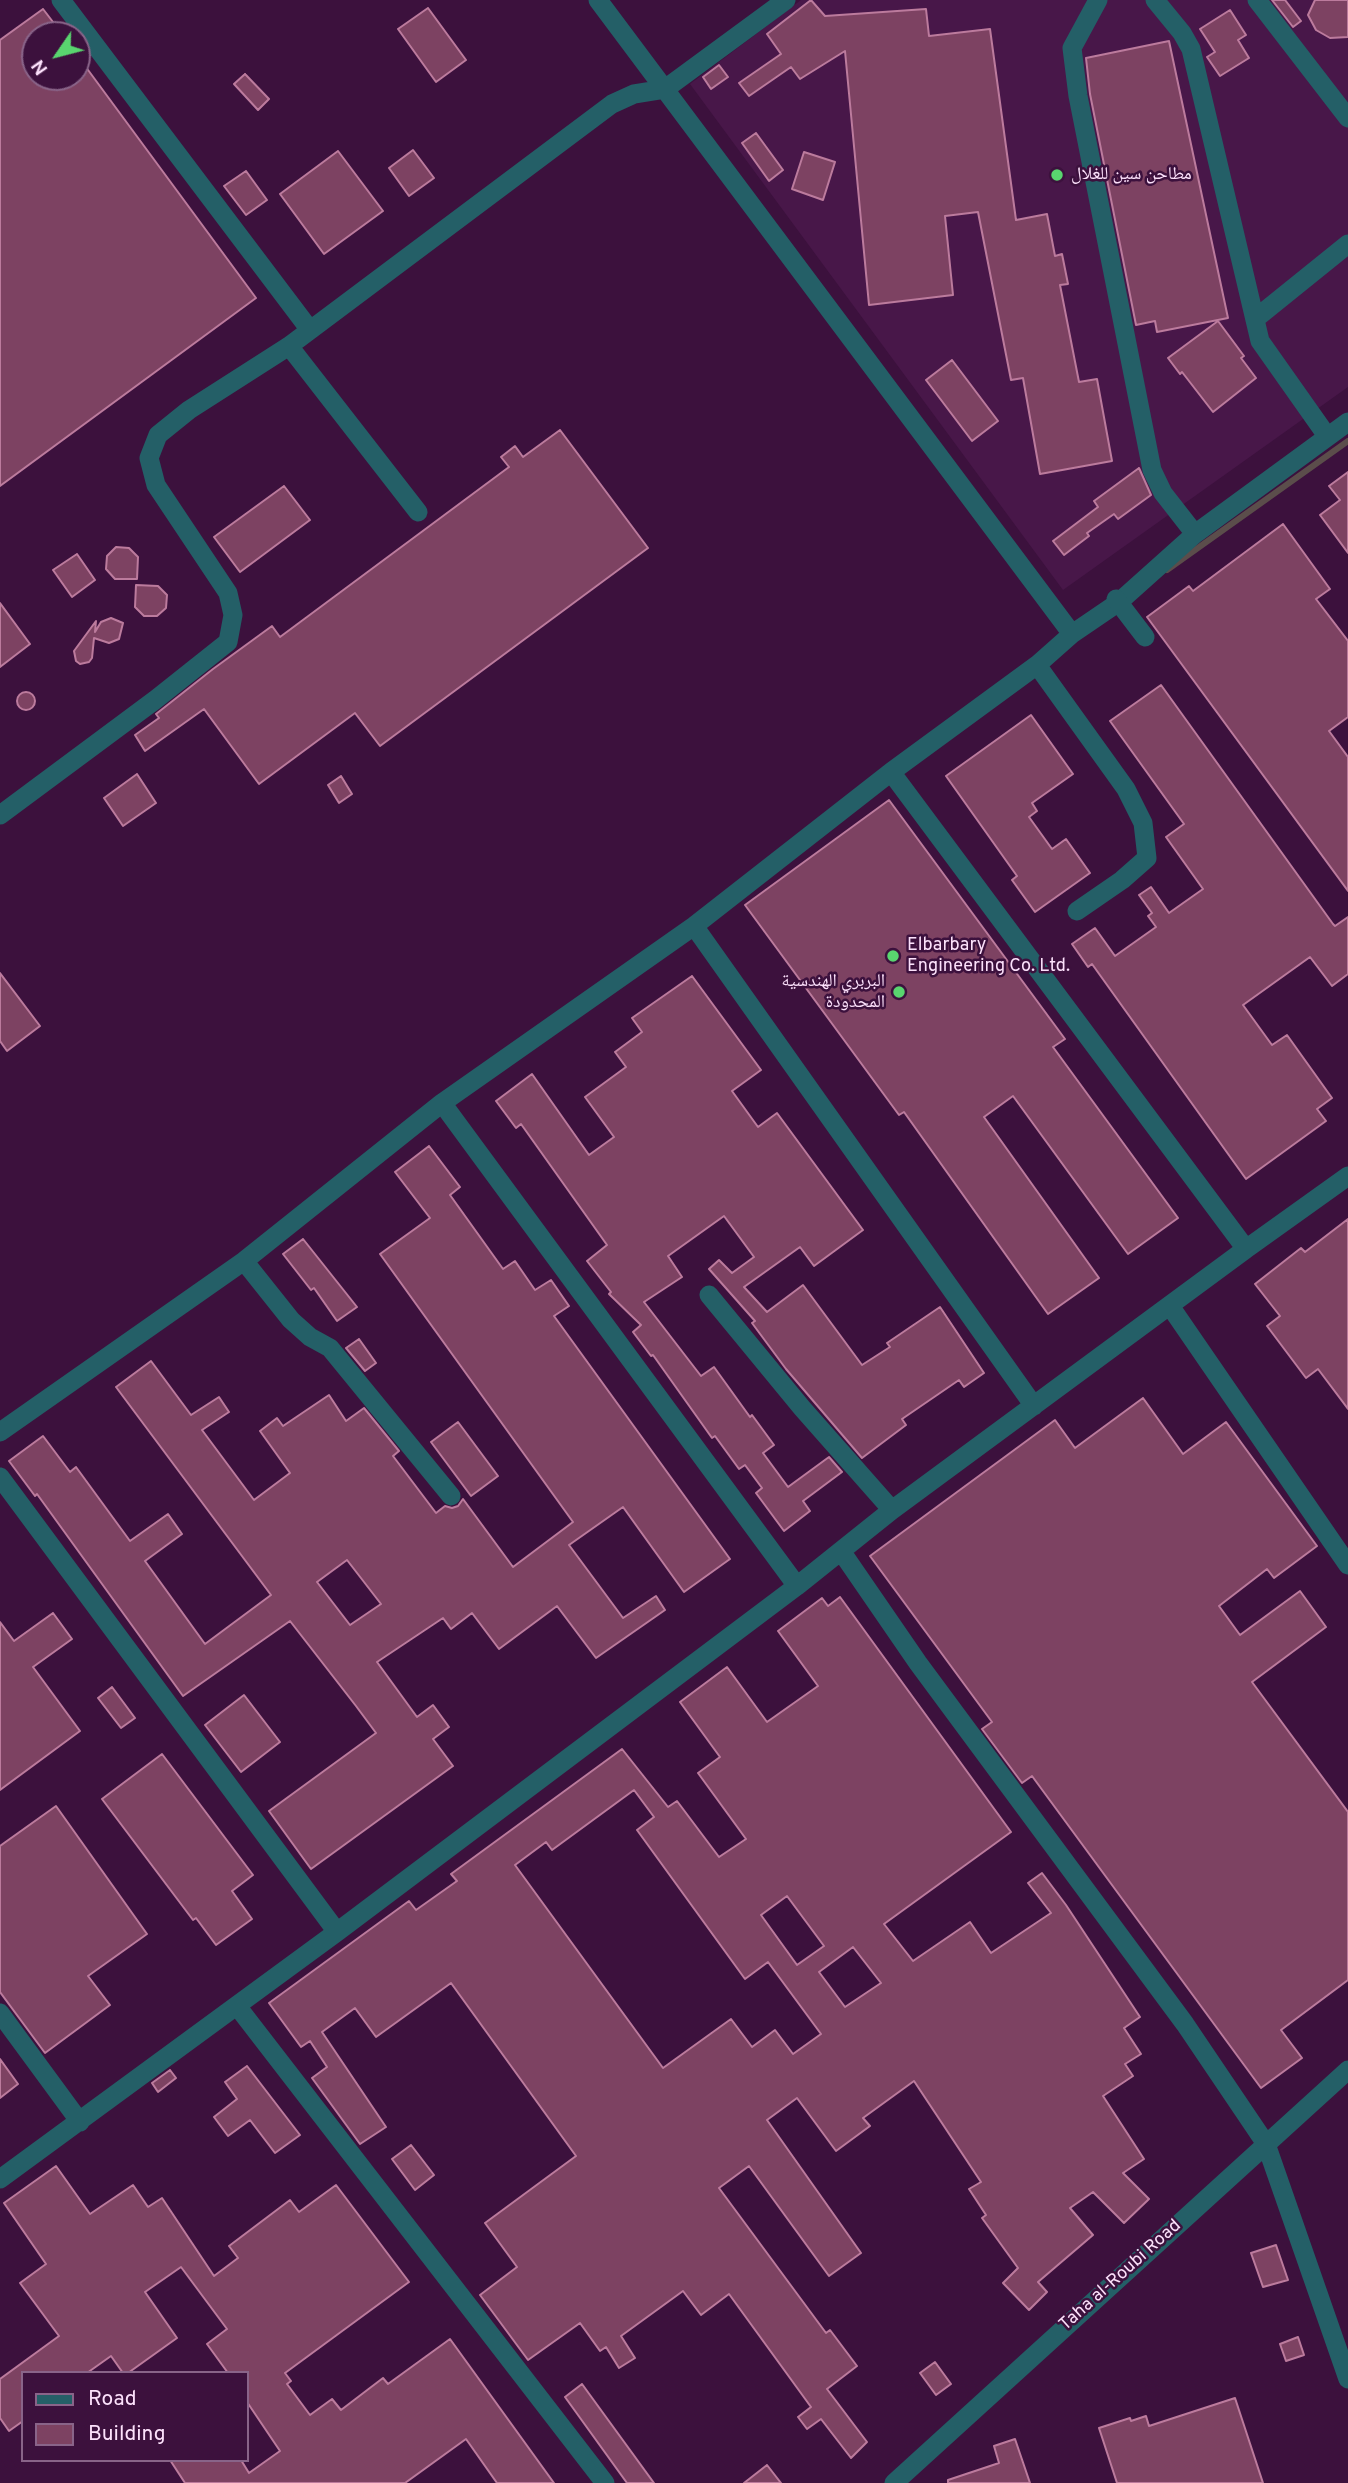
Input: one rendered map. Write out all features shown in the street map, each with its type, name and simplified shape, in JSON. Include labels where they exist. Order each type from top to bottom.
[{"type":"street","points":[[61,0],[310,331]]},
{"type":"street","points":[[598,0],[1072,634]]},
{"type":"street","points":[[0,815],[228,642],[233,615],[228,593],[156,485],[149,458],[158,436],[189,410],[310,331],[612,104],[634,94],[665,89],[786,0]]},
{"type":"street","points":[[1098,0],[1072,48],[1078,96],[1152,470],[1163,494],[1195,534]]},
{"type":"street","points":[[1155,0],[1182,33],[1191,49],[1260,341],[1327,436]]},
{"type":"street","points":[[1257,0],[1348,118]]},
{"type":"street","points":[[1255,320],[1348,244]]},
{"type":"street","points":[[289,346],[418,512]]},
{"type":"street","points":[[0,1432],[244,1261],[442,1103],[694,926],[891,772],[1037,665],[1195,534],[1348,422]]},
{"type":"street","points":[[1118,600],[1145,637]]},
{"type":"street","points":[[1037,665],[1126,789],[1143,823],[1147,858],[1122,880],[1077,911]]},
{"type":"street","points":[[891,772],[1246,1250]]},
{"type":"street","points":[[694,926],[1034,1406]]},
{"type":"street","points":[[442,1103],[797,1586]]},
{"type":"street","points":[[0,2179],[337,1932],[797,1586],[892,1510],[1348,1176]]},
{"type":"street","points":[[244,1261],[291,1320],[310,1337],[330,1349],[451,1496]]},
{"type":"street","points":[[709,1296],[802,1408],[892,1510]]},
{"type":"street","points":[[1170,1306],[1348,1565]]},
{"type":"street","points":[[0,1477],[337,1932]]},
{"type":"street","points":[[841,1551],[918,1663],[1185,2024],[1266,2144],[1348,2379]]},
{"type":"street","points":[[237,2006],[605,2483]]},
{"type":"street","points":[[0,2012],[80,2122]]},
{"type":"street","name":"Taha al-Roubi Road","points":[[894,2483],[1348,2070]]},
{"type":"shaded area","points":[[801,0],[1348,0],[1348,387],[1063,590],[690,84]]},
{"type":"building","points":[[811,0],[825,16],[926,9],[929,36],[990,29],[1016,220],[1047,214],[1055,256],[1062,254],[1068,284],[1060,285],[1079,382],[1097,379],[1112,461],[1040,474],[1023,378],[1011,380],[978,212],[945,216],[953,295],[869,305],[845,51],[800,79],[791,67],[749,96],[739,83],[781,54],[767,34]]},
{"type":"building","points":[[1272,0],[1285,0],[1301,21],[1293,27]]},
{"type":"building","points":[[1315,0],[1348,0],[1348,37],[1330,38],[1316,30],[1308,15]]},
{"type":"building","points":[[428,8],[466,60],[436,82],[398,29]]},
{"type":"building","points":[[43,9],[52,21],[26,21]]},
{"type":"building","points":[[1230,10],[1246,35],[1238,40],[1249,58],[1220,76],[1207,57],[1215,52],[1200,29]]},
{"type":"building","points":[[21,25],[21,91],[91,91],[91,74],[256,298],[0,486],[0,40]]},
{"type":"building","points":[[1169,41],[1228,318],[1157,332],[1155,321],[1136,325],[1090,94],[1086,58]]},
{"type":"building","points":[[719,65],[728,77],[711,89],[703,77]]},
{"type":"building","points":[[245,74],[269,99],[258,110],[234,84]]},
{"type":"building","points":[[756,133],[783,170],[769,181],[742,143]]},
{"type":"building","points":[[413,150],[434,178],[409,196],[389,168]]},
{"type":"building","points":[[338,151],[383,211],[324,254],[280,194]]},
{"type":"building","points":[[804,152],[835,162],[823,200],[792,189]]},
{"type":"building","points":[[246,171],[267,200],[246,215],[224,186]]},
{"type":"building","points":[[1218,321],[1244,356],[1241,358],[1256,378],[1213,412],[1168,358]]},
{"type":"building","points":[[952,360],[998,421],[972,441],[926,380]]},
{"type":"building","points":[[560,430],[648,548],[380,746],[355,713],[259,784],[204,709],[145,751],[135,735],[159,718],[156,714],[213,669],[272,626],[280,637],[509,467],[501,457],[515,446],[523,457]]},
{"type":"building","points":[[1139,468],[1151,495],[1118,519],[1114,514],[1087,533],[1089,536],[1064,555],[1053,541],[1098,507],[1094,501]]},
{"type":"building","points":[[1348,472],[1348,553],[1320,515],[1340,500],[1329,486]]},
{"type":"building","points":[[284,486],[310,520],[240,572],[214,537]]},
{"type":"building","points":[[1283,524],[1330,589],[1316,599],[1348,641],[1348,717],[1329,731],[1348,757],[1348,891],[1147,617],[1189,586],[1193,591]]},
{"type":"building","points":[[116,547],[129,548],[138,557],[137,579],[115,579],[106,569],[107,556]]},
{"type":"building","points":[[77,554],[95,580],[72,597],[53,570]]},
{"type":"building","points":[[136,585],[158,586],[167,595],[166,608],[157,616],[144,616],[135,607]]},
{"type":"building","points":[[0,603],[30,644],[0,667]]},
{"type":"building","points":[[111,618],[123,623],[119,639],[109,643],[94,638],[92,658],[89,662],[80,664],[76,661],[74,651],[96,621],[95,632],[101,622]]},
{"type":"building","points":[[1161,685],[1333,924],[1335,926],[1348,917],[1348,974],[1332,986],[1310,957],[1243,1005],[1272,1045],[1287,1035],[1332,1098],[1317,1109],[1326,1121],[1246,1179],[1092,964],[1088,967],[1072,944],[1095,928],[1115,956],[1156,927],[1148,916],[1152,913],[1139,895],[1151,887],[1169,913],[1203,889],[1166,837],[1184,824],[1110,721]]},
{"type":"building","points":[[22,692],[30,692],[35,701],[33,708],[22,710],[17,705],[17,697]]},
{"type":"building","points":[[1031,715],[1073,774],[1032,803],[1037,811],[1029,817],[1052,849],[1066,839],[1090,873],[1035,912],[1012,880],[1017,876],[946,776]]},
{"type":"building","points":[[137,774],[156,803],[123,826],[104,798]]},
{"type":"building","points":[[341,776],[352,794],[339,803],[328,785]]},
{"type":"building","points":[[889,800],[1065,1039],[1053,1047],[1178,1218],[1128,1254],[1013,1096],[984,1117],[1099,1278],[1048,1314],[904,1112],[899,1115],[745,905]]},
{"type":"building","points":[[0,973],[40,1026],[7,1051],[0,1041]]},
{"type":"building","points":[[692,976],[761,1070],[732,1091],[758,1127],[777,1113],[863,1230],[814,1266],[800,1247],[744,1287],[767,1312],[803,1285],[862,1365],[890,1347],[887,1343],[940,1307],[984,1373],[964,1387],[959,1380],[902,1419],[906,1425],[862,1458],[786,1369],[752,1323],[755,1321],[709,1269],[719,1260],[732,1273],[754,1257],[724,1216],[668,1256],[682,1277],[644,1302],[701,1376],[714,1367],[750,1417],[752,1415],[774,1445],[763,1453],[788,1487],[829,1457],[842,1472],[803,1501],[810,1511],[784,1531],[756,1493],[762,1488],[745,1465],[739,1469],[715,1436],[712,1438],[653,1355],[651,1356],[633,1332],[641,1325],[609,1294],[611,1292],[587,1261],[607,1245],[521,1124],[516,1128],[496,1101],[532,1074],[589,1155],[614,1137],[585,1097],[626,1067],[615,1052],[642,1032],[632,1018]]},
{"type":"building","points":[[429,1146],[460,1187],[450,1195],[503,1269],[515,1261],[535,1290],[551,1280],[569,1306],[554,1316],[730,1559],[684,1592],[623,1507],[569,1545],[623,1618],[656,1596],[665,1610],[596,1658],[557,1606],[499,1649],[472,1613],[451,1629],[443,1618],[377,1662],[417,1717],[433,1705],[449,1727],[433,1739],[453,1766],[311,1869],[269,1811],[376,1733],[290,1621],[183,1696],[37,1494],[35,1496],[9,1461],[43,1436],[70,1472],[76,1467],[130,1541],[168,1514],[182,1534],[145,1561],[205,1644],[271,1595],[116,1387],[151,1361],[191,1415],[219,1397],[229,1412],[202,1430],[254,1500],[290,1473],[260,1431],[277,1418],[283,1426],[329,1395],[346,1421],[364,1408],[399,1451],[393,1456],[436,1513],[445,1506],[458,1506],[463,1499],[513,1567],[573,1522],[380,1254],[430,1218],[395,1172]],"holes":[[[347,1560],[381,1604],[350,1625],[317,1582]]]},
{"type":"building","points":[[1348,1219],[1348,1409],[1318,1369],[1306,1378],[1267,1326],[1280,1316],[1255,1284],[1301,1248],[1305,1252]]},
{"type":"building","points":[[303,1239],[357,1307],[337,1321],[314,1288],[311,1290],[283,1254]]},
{"type":"building","points":[[359,1339],[376,1363],[365,1371],[346,1348]]},
{"type":"building","points":[[1143,1398],[1183,1454],[1226,1422],[1317,1546],[1274,1578],[1267,1569],[1219,1606],[1240,1635],[1300,1591],[1326,1627],[1252,1682],[1348,1812],[1348,1980],[1281,2030],[1302,2058],[1261,2088],[1032,1776],[1022,1783],[982,1729],[992,1722],[870,1556],[1055,1420],[1075,1448]]},
{"type":"building","points":[[458,1422],[498,1476],[471,1496],[431,1442]]},
{"type":"building","points":[[840,1597],[1011,1832],[884,1924],[913,1961],[970,1922],[991,1953],[1051,1913],[1028,1883],[1042,1873],[1140,2017],[1124,2028],[1141,2054],[1125,2064],[1133,2076],[1103,2096],[1144,2159],[1123,2173],[1149,2199],[1124,2223],[1093,2192],[1070,2208],[1093,2235],[1038,2282],[1047,2292],[1029,2310],[1003,2283],[1018,2268],[982,2218],[986,2215],[969,2189],[981,2182],[914,2081],[863,2118],[870,2126],[836,2151],[797,2098],[767,2120],[861,2253],[829,2276],[749,2166],[719,2188],[826,2333],[830,2330],[857,2366],[827,2389],[867,2442],[851,2458],[821,2419],[807,2429],[798,2417],[811,2407],[729,2294],[701,2315],[683,2291],[621,2336],[635,2358],[619,2368],[606,2347],[600,2351],[580,2323],[528,2360],[480,2295],[517,2267],[485,2223],[576,2156],[451,1983],[376,2037],[355,2008],[322,2032],[386,2127],[360,2144],[312,2078],[327,2067],[310,2041],[301,2047],[269,2003],[409,1901],[416,1910],[457,1881],[451,1874],[622,1749],[668,1807],[677,1801],[719,1857],[746,1839],[698,1773],[720,1757],[680,1702],[727,1667],[767,1722],[818,1686],[778,1631],[822,1598],[828,1606]],"holes":[[[634,1790],[654,1817],[637,1830],[745,1979],[768,1962],[821,2034],[793,2054],[775,2030],[752,2047],[731,2019],[663,2068],[515,1865],[546,1842],[552,1850]],[[787,1896],[824,1946],[797,1965],[761,1915]],[[853,1947],[881,1983],[845,2007],[819,1972]]]},
{"type":"building","points":[[53,1613],[72,1639],[33,1667],[80,1731],[0,1790],[0,1622],[14,1641]]},
{"type":"building","points":[[112,1687],[135,1718],[121,1728],[98,1698]]},
{"type":"building","points":[[244,1695],[280,1742],[241,1772],[205,1725]]},
{"type":"building","points":[[162,1754],[253,1875],[232,1891],[252,1919],[216,1945],[196,1918],[193,1920],[102,1799]]},
{"type":"building","points":[[56,1806],[147,1934],[88,1976],[110,2005],[45,2053],[0,1992],[0,1846]]},
{"type":"building","points":[[0,2059],[18,2084],[0,2098]]},
{"type":"building","points":[[247,2066],[300,2135],[275,2153],[250,2120],[228,2136],[214,2117],[237,2099],[225,2082]]},
{"type":"building","points":[[170,2070],[176,2078],[158,2092],[152,2083]]},
{"type":"building","points":[[411,2145],[434,2175],[415,2190],[392,2159]]},
{"type":"building","points":[[56,2166],[90,2214],[133,2185],[148,2207],[162,2198],[214,2276],[238,2258],[229,2246],[290,2200],[299,2212],[336,2185],[409,2282],[285,2373],[291,2381],[287,2384],[310,2415],[332,2399],[341,2410],[383,2378],[388,2384],[450,2339],[554,2483],[497,2483],[466,2439],[405,2483],[185,2483],[171,2462],[242,2462],[249,2473],[280,2451],[248,2403],[248,2371],[227,2371],[207,2344],[227,2329],[181,2267],[145,2292],[177,2338],[131,2371],[122,2371],[111,2356],[90,2371],[21,2371],[21,2422],[9,2431],[0,2418],[0,2379],[59,2336],[20,2283],[46,2264],[4,2203]]},
{"type":"building","points":[[1276,2245],[1288,2280],[1263,2287],[1251,2253]]},
{"type":"building","points":[[1298,2337],[1304,2355],[1286,2361],[1280,2344]]},
{"type":"building","points":[[935,2362],[951,2384],[936,2395],[920,2373]]},
{"type":"building","points":[[582,2384],[654,2483],[627,2483],[565,2397]]},
{"type":"building","points":[[1235,2398],[1263,2483],[1117,2483],[1099,2428],[1146,2416],[1149,2426]]},
{"type":"building","points":[[1015,2439],[1030,2483],[948,2483],[948,2480],[999,2463],[994,2446]]},
{"type":"building","points":[[767,2465],[781,2483],[744,2483]]},
{"type":"waterway","points":[[1167,570],[1348,441]]},
{"type":"place","name":"مطاحن سين للغلال","points":[[1057,175]]},
{"type":"place","name":"Elbarbary Engineering Co. Ltd.","points":[[893,956]]},
{"type":"place","name":"البربري الهندسية المحدودة","points":[[899,992]]}]
